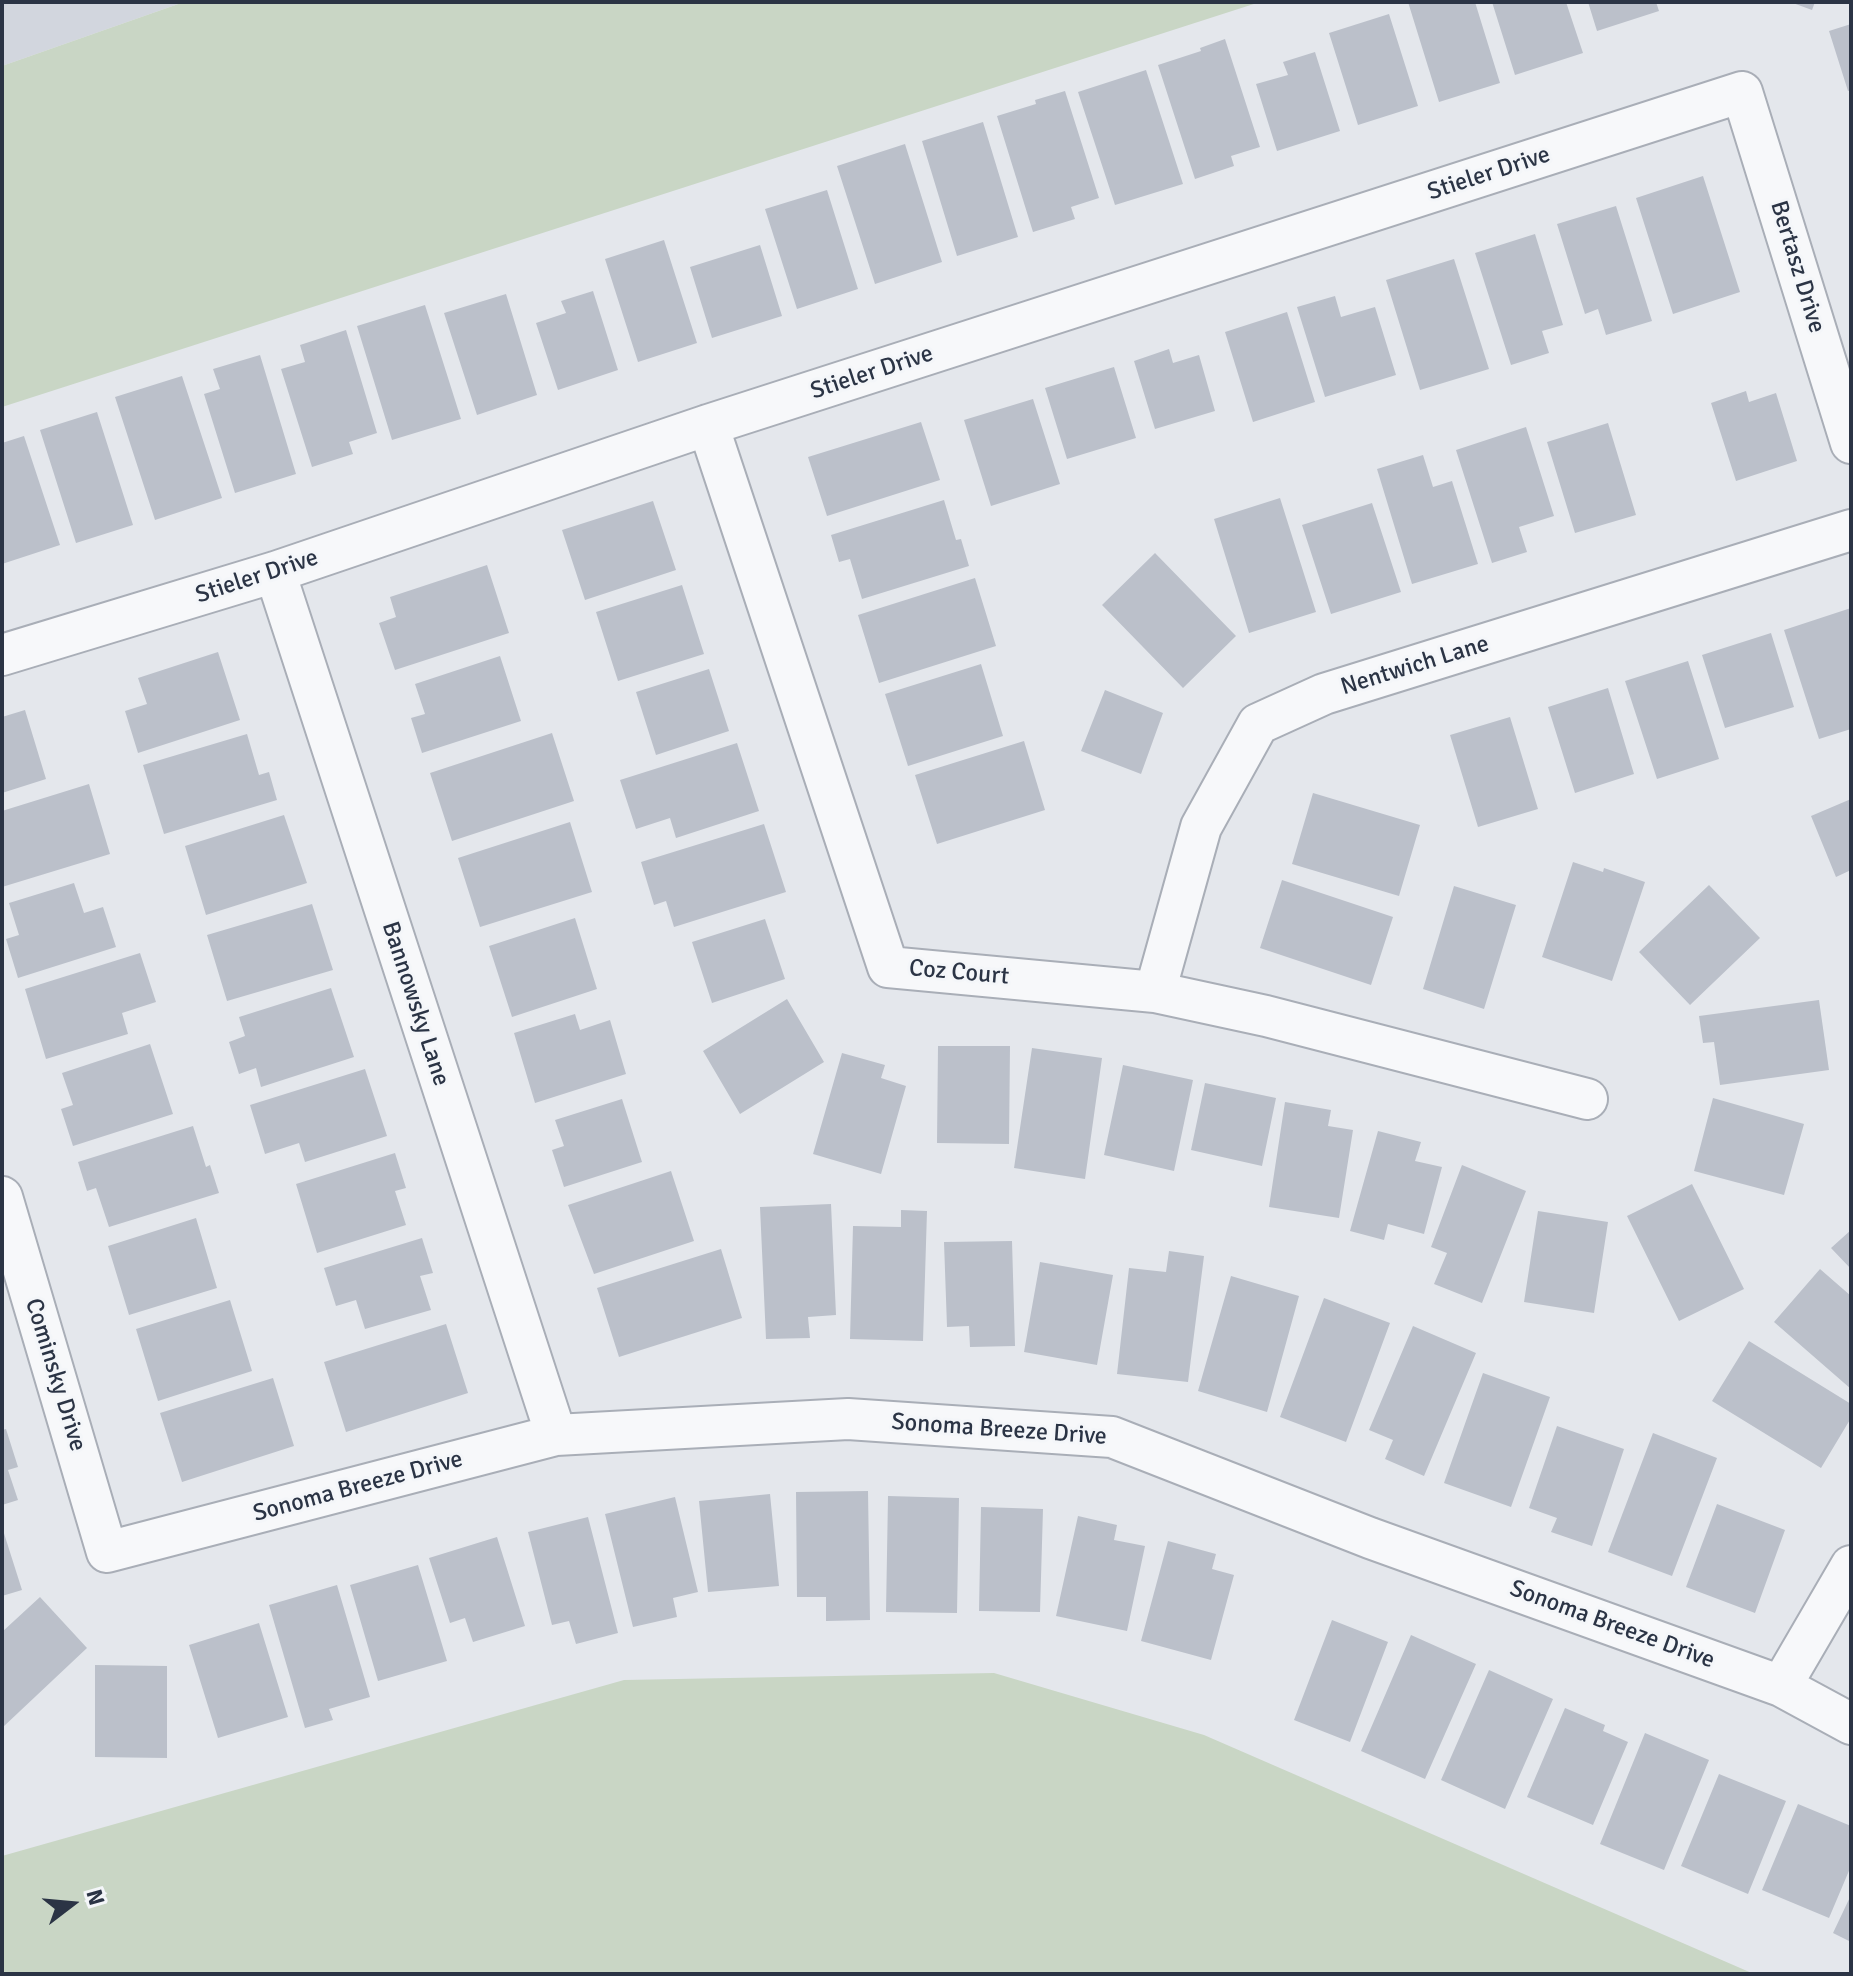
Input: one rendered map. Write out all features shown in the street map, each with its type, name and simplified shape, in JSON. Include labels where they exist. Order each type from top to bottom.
[{"type":"street","name":"Stieler Drive","points":[[2,655],[275,572],[708,425],[1742,92]]},
{"type":"street","name":"Bertasz Drive","points":[[1742,92],[1851,443]]},
{"type":"street","name":"Coz Court","points":[[708,425],[888,967],[1155,992],[1266,1016],[1587,1099]]},
{"type":"street","name":"Nentwich Lane","points":[[1155,992],[1201,827],[1258,724],[1324,694],[1851,530]]},
{"type":"street","name":"Bannowsky Lane","points":[[275,572],[556,1435]]},
{"type":"street","name":"Cominsky Drive","points":[[2,1197],[107,1552]]},
{"type":"street","name":"Sonoma Breeze Drive","points":[[107,1552],[556,1435],[848,1419],[1112,1437],[1370,1538],[1781,1686],[1851,1724]]},
{"type":"street","points":[[1781,1686],[1851,1566]]},
{"type":"shaded area","points":[[2,2],[184,2],[2,66]]},
{"type":"green space","points":[[184,2],[1260,2],[2,407],[2,66]]},
{"type":"green space","points":[[994,1673],[1204,1735],[1754,1974],[2,1974],[2,1856],[624,1680]]},
{"type":"building","points":[[1408,2],[1475,2],[1500,83],[1439,102]]},
{"type":"building","points":[[1492,2],[1566,2],[1583,53],[1515,75]]},
{"type":"building","points":[[1588,2],[1656,2],[1659,11],[1597,31]]},
{"type":"building","points":[[1790,2],[1815,2],[1812,10]]},
{"type":"building","points":[[1389,14],[1418,106],[1358,125],[1329,33]]},
{"type":"building","points":[[1851,24],[1851,90],[1848,91],[1829,31]]},
{"type":"building","points":[[1225,39],[1260,147],[1231,156],[1234,166],[1195,179],[1158,65],[1201,51],[1200,48]]},
{"type":"building","points":[[1315,52],[1340,131],[1277,151],[1256,84],[1288,75],[1283,62]]},
{"type":"building","points":[[1146,70],[1183,184],[1115,205],[1078,92]]},
{"type":"building","points":[[1065,91],[1099,198],[1071,207],[1075,219],[1033,232],[997,116]]},
{"type":"building","points":[[983,122],[1018,237],[957,256],[922,141]]},
{"type":"building","points":[[905,144],[942,262],[875,284],[837,166]]},
{"type":"building","points":[[1703,176],[1740,292],[1673,314],[1636,198]]},
{"type":"building","points":[[827,190],[858,289],[797,309],[765,209]]},
{"type":"building","points":[[1616,206],[1652,321],[1606,335],[1598,309],[1585,314],[1557,224]]},
{"type":"building","points":[[1535,234],[1563,325],[1542,331],[1549,353],[1511,365],[1475,253]]},
{"type":"building","points":[[664,240],[697,343],[638,362],[605,259]]},
{"type":"building","points":[[760,245],[782,316],[712,338],[690,267]]},
{"type":"building","points":[[1454,259],[1489,369],[1420,390],[1386,280]]},
{"type":"building","points":[[593,291],[618,370],[558,390],[536,323],[566,313],[561,301]]},
{"type":"building","points":[[506,294],[537,395],[477,415],[444,313]]},
{"type":"building","points":[[1335,296],[1341,317],[1375,307],[1396,375],[1325,397],[1297,307]]},
{"type":"building","points":[[425,305],[461,419],[392,440],[357,326]]},
{"type":"building","points":[[1287,312],[1315,402],[1253,422],[1225,332]]},
{"type":"building","points":[[346,330],[377,433],[349,442],[353,454],[312,467],[281,369],[305,362],[300,345]]},
{"type":"building","points":[[1169,349],[1173,363],[1199,355],[1215,411],[1155,429],[1134,361]]},
{"type":"building","points":[[260,355],[296,474],[235,493],[204,394],[220,389],[213,369]]},
{"type":"building","points":[[1114,367],[1136,438],[1067,459],[1045,388]]},
{"type":"building","points":[[182,376],[222,498],[155,520],[115,397]]},
{"type":"building","points":[[1746,391],[1749,402],[1776,393],[1797,461],[1736,481],[1711,403]]},
{"type":"building","points":[[1033,399],[1060,484],[991,506],[964,420]]},
{"type":"building","points":[[97,412],[133,525],[76,543],[40,430]]},
{"type":"building","points":[[921,422],[940,480],[827,516],[808,457]]},
{"type":"building","points":[[1608,423],[1636,515],[1575,533],[1547,442]]},
{"type":"building","points":[[1526,427],[1554,516],[1519,527],[1527,552],[1492,563],[1456,450]]},
{"type":"building","points":[[24,436],[60,545],[2,564],[2,443]]},
{"type":"building","points":[[1423,455],[1433,487],[1452,481],[1478,564],[1412,584],[1377,469]]},
{"type":"building","points":[[1280,498],[1316,612],[1249,633],[1214,519]]},
{"type":"building","points":[[944,500],[956,540],[961,539],[969,566],[862,599],[850,559],[839,562],[831,535]]},
{"type":"building","points":[[653,501],[676,570],[585,600],[562,530]]},
{"type":"building","points":[[1372,503],[1401,592],[1331,614],[1302,525]]},
{"type":"building","points":[[1155,553],[1236,636],[1183,688],[1102,605]]},
{"type":"building","points":[[487,565],[509,633],[395,670],[379,623],[396,617],[390,597]]},
{"type":"building","points":[[975,578],[996,646],[879,683],[858,615]]},
{"type":"building","points":[[682,585],[704,654],[618,681],[596,612]]},
{"type":"building","points":[[1851,608],[1851,729],[1819,739],[1784,630]]},
{"type":"building","points":[[1771,633],[1794,707],[1725,728],[1702,655]]},
{"type":"building","points":[[218,652],[240,720],[138,753],[125,711],[147,704],[138,678]]},
{"type":"building","points":[[500,656],[521,721],[422,753],[411,718],[425,714],[415,684]]},
{"type":"building","points":[[1688,661],[1719,759],[1657,779],[1625,681]]},
{"type":"building","points":[[981,664],[1003,736],[908,766],[885,694]]},
{"type":"building","points":[[709,669],[729,731],[656,755],[636,692]]},
{"type":"building","points":[[1608,688],[1634,774],[1575,793],[1548,707]]},
{"type":"building","points":[[1105,690],[1163,713],[1141,774],[1081,751]]},
{"type":"building","points":[[25,710],[46,779],[2,793],[2,717]]},
{"type":"building","points":[[1510,717],[1538,809],[1478,827],[1450,735]]},
{"type":"building","points":[[552,733],[574,801],[452,841],[430,773]]},
{"type":"building","points":[[247,734],[259,775],[269,772],[277,800],[164,834],[143,765]]},
{"type":"building","points":[[1024,741],[1045,810],[937,844],[915,775]]},
{"type":"building","points":[[737,743],[759,811],[676,838],[670,818],[636,829],[620,780]]},
{"type":"building","points":[[89,784],[110,854],[2,887],[2,811]]},
{"type":"building","points":[[1313,793],[1420,825],[1399,896],[1292,864]]},
{"type":"building","points":[[1851,799],[1851,870],[1836,877],[1811,816]]},
{"type":"building","points":[[284,815],[307,883],[206,915],[185,846]]},
{"type":"building","points":[[570,822],[592,892],[480,927],[458,858]]},
{"type":"building","points":[[764,824],[786,892],[674,927],[666,901],[654,905],[641,862]]},
{"type":"building","points":[[1573,862],[1603,872],[1604,868],[1645,882],[1612,981],[1542,957]]},
{"type":"building","points":[[1282,880],[1393,917],[1371,985],[1260,948]]},
{"type":"building","points":[[74,883],[84,913],[103,907],[116,947],[18,978],[6,939],[19,935],[9,903]]},
{"type":"building","points":[[1709,885],[1760,938],[1690,1005],[1639,952]]},
{"type":"building","points":[[1454,886],[1516,905],[1484,1009],[1423,989]]},
{"type":"building","points":[[312,904],[333,970],[227,1001],[207,935]]},
{"type":"building","points":[[575,918],[597,989],[512,1017],[489,946]]},
{"type":"building","points":[[765,919],[785,979],[712,1003],[692,942]]},
{"type":"building","points":[[140,953],[156,1002],[122,1013],[128,1034],[46,1059],[25,989]]},
{"type":"building","points":[[331,988],[354,1057],[261,1087],[256,1068],[239,1074],[229,1042],[245,1036],[239,1017]]},
{"type":"building","points":[[787,999],[824,1062],[740,1114],[703,1051]]},
{"type":"building","points":[[1819,1000],[1829,1070],[1720,1085],[1714,1042],[1703,1043],[1699,1016]]},
{"type":"building","points":[[575,1014],[580,1030],[610,1020],[626,1074],[535,1103],[514,1033]]},
{"type":"building","points":[[150,1044],[173,1114],[73,1146],[61,1109],[73,1105],[62,1073]]},
{"type":"building","points":[[938,1046],[1010,1046],[1009,1144],[937,1143]]},
{"type":"building","points":[[1032,1048],[1102,1058],[1085,1179],[1014,1168]]},
{"type":"building","points":[[842,1053],[885,1065],[881,1078],[906,1086],[881,1174],[813,1154]]},
{"type":"building","points":[[1123,1065],[1193,1080],[1174,1171],[1104,1155]]},
{"type":"building","points":[[365,1069],[387,1136],[305,1162],[299,1143],[265,1154],[250,1105]]},
{"type":"building","points":[[1205,1083],[1276,1098],[1262,1166],[1191,1150]]},
{"type":"building","points":[[1713,1098],[1804,1124],[1784,1195],[1694,1171]]},
{"type":"building","points":[[622,1099],[642,1162],[564,1187],[552,1150],[564,1146],[555,1120]]},
{"type":"building","points":[[1285,1102],[1331,1110],[1328,1126],[1353,1130],[1339,1218],[1269,1207]]},
{"type":"building","points":[[193,1126],[206,1167],[210,1165],[219,1193],[109,1227],[96,1188],[87,1191],[78,1162]]},
{"type":"building","points":[[1378,1131],[1421,1142],[1415,1161],[1442,1167],[1424,1234],[1388,1224],[1384,1240],[1350,1231]]},
{"type":"building","points":[[395,1153],[406,1188],[395,1191],[406,1225],[317,1253],[296,1184]]},
{"type":"building","points":[[1462,1165],[1526,1191],[1482,1303],[1434,1284],[1447,1253],[1431,1247]]},
{"type":"building","points":[[671,1171],[694,1241],[594,1274],[568,1205]]},
{"type":"building","points":[[1692,1184],[1744,1289],[1679,1321],[1627,1216]]},
{"type":"building","points":[[831,1204],[836,1315],[808,1317],[810,1338],[766,1339],[760,1207]]},
{"type":"building","points":[[901,1210],[927,1211],[923,1341],[850,1339],[853,1226],[901,1227]]},
{"type":"building","points":[[1538,1211],[1608,1222],[1594,1313],[1524,1302]]},
{"type":"building","points":[[196,1218],[217,1288],[129,1315],[108,1246]]},
{"type":"building","points":[[1851,1230],[1851,1269],[1831,1248]]},
{"type":"building","points":[[422,1238],[433,1273],[420,1276],[431,1310],[365,1329],[356,1300],[336,1306],[324,1268]]},
{"type":"building","points":[[1012,1241],[1015,1346],[970,1347],[969,1326],[947,1327],[944,1242]]},
{"type":"building","points":[[721,1249],[742,1318],[619,1357],[597,1288]]},
{"type":"building","points":[[1169,1251],[1204,1256],[1188,1382],[1117,1374],[1129,1268],[1166,1272]]},
{"type":"building","points":[[1040,1262],[1113,1275],[1097,1365],[1024,1352]]},
{"type":"building","points":[[1820,1269],[1851,1296],[1851,1389],[1774,1322]]},
{"type":"building","points":[[1231,1276],[1299,1296],[1267,1412],[1198,1391]]},
{"type":"building","points":[[1324,1298],[1390,1323],[1346,1442],[1280,1417]]},
{"type":"building","points":[[230,1300],[252,1371],[158,1401],[136,1329]]},
{"type":"building","points":[[446,1324],[468,1393],[346,1432],[324,1362]]},
{"type":"building","points":[[1413,1326],[1476,1353],[1424,1476],[1385,1459],[1393,1440],[1369,1430]]},
{"type":"building","points":[[1749,1341],[1851,1404],[1851,1418],[1821,1468],[1712,1401]]},
{"type":"building","points":[[1483,1373],[1550,1397],[1511,1507],[1444,1483]]},
{"type":"building","points":[[273,1378],[294,1446],[182,1482],[160,1413]]},
{"type":"building","points":[[1557,1426],[1624,1449],[1592,1546],[1551,1532],[1557,1518],[1529,1508]]},
{"type":"building","points":[[6,1429],[18,1467],[8,1470],[18,1500],[2,1505],[2,1430]]},
{"type":"building","points":[[1653,1433],[1717,1458],[1672,1576],[1608,1552]]},
{"type":"building","points":[[868,1491],[870,1620],[826,1621],[826,1597],[797,1597],[796,1492]]},
{"type":"building","points":[[770,1494],[779,1586],[708,1592],[699,1501]]},
{"type":"building","points":[[888,1496],[959,1498],[957,1613],[886,1612]]},
{"type":"building","points":[[675,1497],[698,1592],[673,1598],[677,1617],[633,1627],[605,1514]]},
{"type":"building","points":[[1717,1504],[1785,1530],[1755,1613],[1686,1587]]},
{"type":"building","points":[[981,1507],[1043,1509],[1040,1612],[979,1611]]},
{"type":"building","points":[[1078,1516],[1117,1525],[1114,1540],[1145,1546],[1127,1631],[1056,1616]]},
{"type":"building","points":[[588,1517],[618,1633],[576,1644],[569,1621],[552,1625],[528,1532]]},
{"type":"building","points":[[2,1527],[22,1590],[2,1596]]},
{"type":"building","points":[[497,1537],[525,1626],[473,1642],[465,1618],[450,1623],[429,1558]]},
{"type":"building","points":[[1168,1541],[1216,1554],[1212,1569],[1234,1575],[1211,1660],[1141,1641]]},
{"type":"building","points":[[418,1565],[447,1661],[378,1681],[350,1585]]},
{"type":"building","points":[[337,1585],[370,1697],[329,1709],[333,1720],[305,1728],[269,1605]]},
{"type":"building","points":[[40,1597],[87,1648],[2,1728],[2,1632]]},
{"type":"building","points":[[1332,1620],[1388,1642],[1350,1742],[1294,1720]]},
{"type":"building","points":[[259,1623],[288,1717],[218,1738],[189,1645]]},
{"type":"building","points":[[1411,1635],[1476,1664],[1425,1779],[1361,1751]]},
{"type":"building","points":[[95,1665],[167,1666],[167,1758],[95,1757]]},
{"type":"building","points":[[1489,1670],[1553,1699],[1505,1809],[1441,1780]]},
{"type":"building","points":[[1565,1708],[1605,1725],[1603,1731],[1628,1742],[1593,1825],[1527,1797]]},
{"type":"building","points":[[1645,1733],[1709,1760],[1664,1870],[1600,1844]]},
{"type":"building","points":[[1719,1774],[1786,1801],[1748,1894],[1681,1866]]},
{"type":"building","points":[[1798,1804],[1851,1826],[1851,1866],[1829,1918],[1762,1890]]},
{"type":"building","points":[[1851,1895],[1851,1942],[1833,1933]]}]
